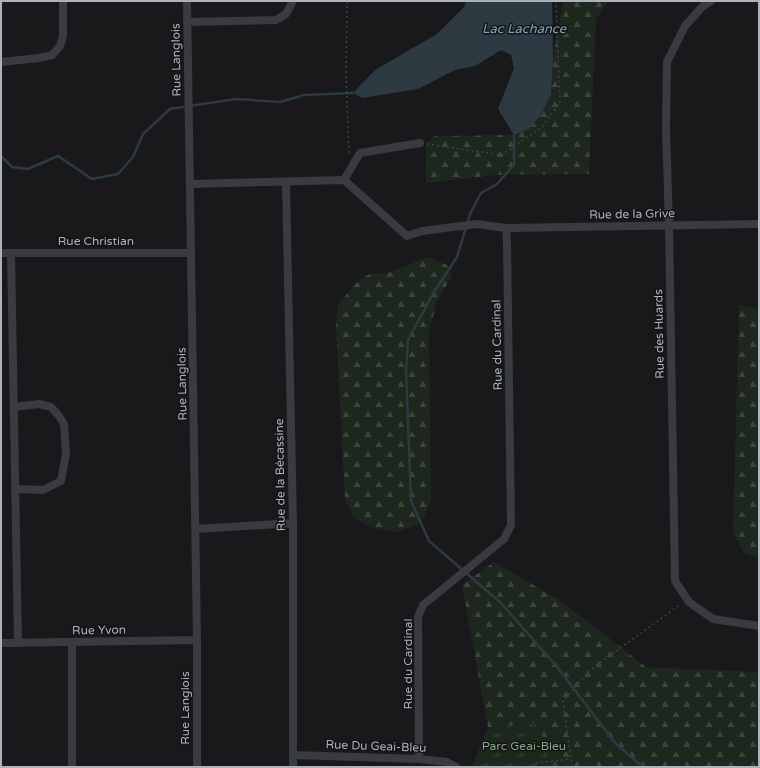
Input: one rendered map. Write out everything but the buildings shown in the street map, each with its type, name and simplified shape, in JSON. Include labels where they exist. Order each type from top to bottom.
[{"type":"street","points":[[1,62],[52,56],[60,46],[63,36],[63,1]]},
{"type":"street","name":"Rue Langlois","points":[[187,1],[196,529],[197,767]]},
{"type":"street","points":[[187,22],[276,20],[286,14],[292,1]]},
{"type":"street","name":"Rue des Huards","points":[[711,1],[703,6],[685,26],[667,62],[666,129],[675,580],[687,600],[713,619],[759,626]]},
{"type":"street","points":[[344,180],[360,153],[420,143]]},
{"type":"street","points":[[190,184],[344,180],[407,236],[422,231],[477,224],[506,228]]},
{"type":"street","name":"Rue de la Bécassine","points":[[286,182],[293,523],[294,767]]},
{"type":"street","name":"Rue de la Grive","points":[[506,228],[759,224]]},
{"type":"street","name":"Rue du Cardinal","points":[[419,759],[418,617],[423,605],[504,539],[510,525],[506,228]]},
{"type":"street","name":"Rue Christian","points":[[1,253],[192,253]]},
{"type":"street","points":[[11,253],[18,643]]},
{"type":"street","points":[[14,407],[39,404],[51,407],[64,424],[66,454],[61,481],[43,490],[15,489]]},
{"type":"street","points":[[196,529],[293,523]]},
{"type":"street","name":"Rue Yvon","points":[[1,644],[197,640]]},
{"type":"street","points":[[72,642],[72,767]]},
{"type":"street","name":"Rue Du Geai-Bleu","points":[[294,755],[419,759],[447,762],[456,767]]},
{"type":"path","points":[[347,1],[346,88],[349,157]]},
{"type":"path","points":[[420,143],[502,155],[543,126],[560,102],[556,1]]},
{"type":"path","points":[[572,767],[563,701],[589,671],[687,600]]},
{"type":"path","points":[[536,763],[571,759]]},
{"type":"green space","points":[[563,1],[609,1],[596,19],[589,174],[495,175],[426,183],[426,144],[435,136],[514,135],[529,129],[551,94],[553,58]]},
{"type":"green space","points":[[428,257],[447,265],[452,276],[437,301],[429,333],[431,501],[421,523],[398,532],[370,527],[354,517],[345,499],[336,325],[338,305],[355,284],[369,274],[388,273]]},
{"type":"green space","points":[[739,305],[759,309],[759,558],[744,553],[733,534]]},
{"type":"green space","points":[[494,562],[561,601],[646,667],[759,672],[759,767],[548,767],[547,750],[539,723],[488,728],[462,585]]},
{"type":"green space","name":"Parc Geai-Bleu","points":[[539,723],[547,750],[548,767],[472,767],[488,728]]},
{"type":"water","name":"Lac Lachance","points":[[466,1],[552,1],[553,58],[551,94],[541,115],[529,129],[514,135],[498,109],[514,68],[511,55],[501,50],[475,66],[455,70],[418,89],[362,98],[353,93],[375,70],[437,34],[464,7]]},
{"type":"waterway","points":[[1,156],[12,167],[28,169],[58,156],[92,179],[118,174],[133,157],[143,134],[170,109],[236,99],[280,102],[304,95],[353,93]]},
{"type":"waterway","points":[[514,135],[514,165],[497,184],[481,193],[470,214],[457,257],[434,292],[408,340],[406,370],[411,501],[429,541],[501,603],[558,668],[615,743],[643,767]]}]
